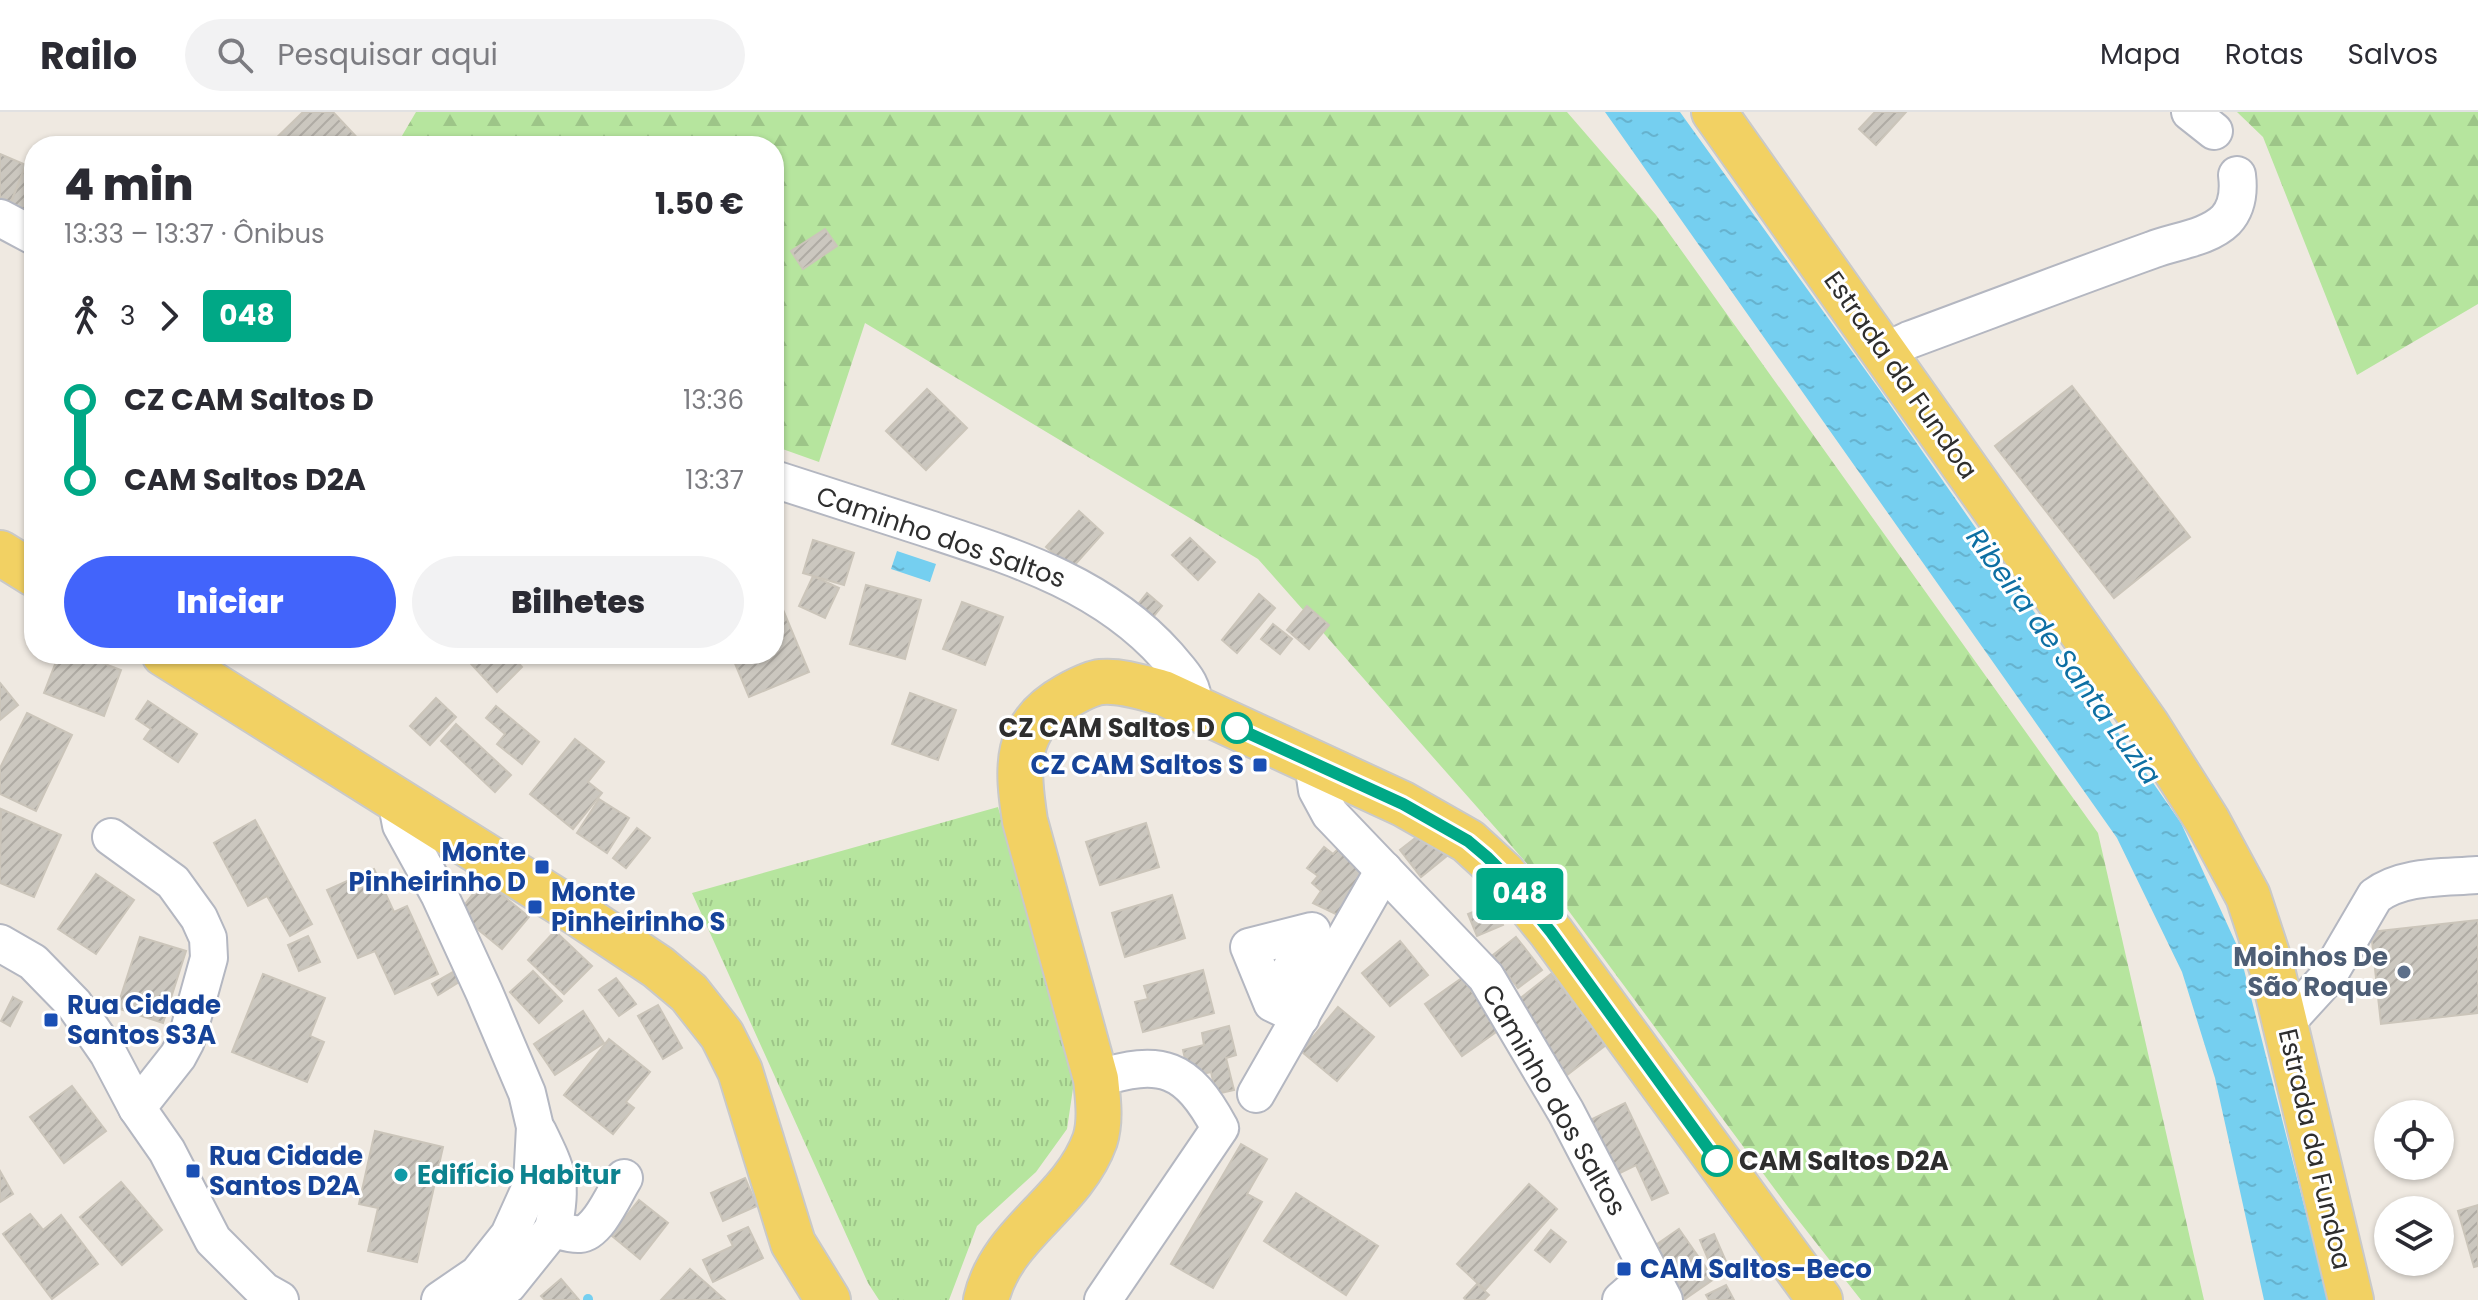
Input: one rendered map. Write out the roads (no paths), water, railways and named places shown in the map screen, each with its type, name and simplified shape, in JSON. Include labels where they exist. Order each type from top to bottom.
[{"type":"main road","name":"Estrada da Fundoa","points":[[1714,112],[2147,725],[2207,820],[2248,896],[2272,969],[2351,1300]]},
{"type":"main road","points":[[0,553],[24,568]]},
{"type":"main road","points":[[180,664],[658,967],[689,993],[722,1035],[740,1071],[793,1243],[828,1300]]},
{"type":"main road","points":[[986,1300],[990,1281],[1013,1244],[1081,1170],[1096,1138],[1099,1110],[1096,1079],[1025,821],[1019,777],[1023,745],[1050,706],[1100,681],[1163,693],[1403,804],[1468,841],[1504,874],[1551,932],[1820,1300]]},
{"type":"street","points":[[1884,352],[2011,302],[2202,234],[2224,222],[2234,209],[2239,192],[2237,175]]},
{"type":"street","points":[[0,218],[24,231]]},
{"type":"street","name":"Caminho dos Saltos","points":[[784,482],[1042,568],[1092,593],[1124,616],[1171,661],[1189,682],[1194,694],[1193,708]]},
{"type":"street","name":"Caminho dos Saltos","points":[[1313,763],[1317,790],[1330,814],[1486,977],[1566,1112],[1658,1287]]},
{"type":"street","points":[[396,799],[401,825],[439,894],[484,992],[527,1093],[535,1127],[557,1170],[560,1197],[553,1229],[508,1285],[486,1300]]},
{"type":"street","points":[[111,837],[173,882],[199,918],[208,938],[209,958],[186,1041],[137,1108]]},
{"type":"street","points":[[1256,1094],[1287,1010],[1384,870]]},
{"type":"street","points":[[2285,1024],[2327,978],[2375,896],[2401,882],[2478,875]]},
{"type":"street","points":[[0,943],[33,962],[74,1004],[108,1053],[137,1108],[167,1151],[213,1240],[264,1291],[280,1300]]},
{"type":"street","points":[[1096,1079],[1130,1068],[1164,1070],[1192,1085],[1205,1100],[1220,1128],[1103,1300]]},
{"type":"street","points":[[440,1300],[478,1274],[509,1235],[532,1184],[535,1127]]},
{"type":"street","points":[[553,1229],[578,1235],[587,1233],[598,1222],[624,1178]]},
{"type":"street","points":[[1621,1300],[1658,1287]]},
{"type":"water","name":"Ribeira de Santa Luzia","points":[[1605,112],[1680,112],[1879,389],[2181,823],[2239,950],[2328,1300],[2264,1300],[2215,1078],[2182,972],[2117,838]]},
{"type":"water","points":[[897,551],[936,564],[930,582],[891,569]]},
{"type":"place","name":"CZ CAM Saltos D","points":[[1237,728]]},
{"type":"place","name":"CZ CAM Saltos S","points":[[1260,765]]},
{"type":"place","name":"Monte Pinheirinho D","points":[[542,867]]},
{"type":"place","name":"Monte Pinheirinho S","points":[[535,907]]},
{"type":"place","name":"Moinhos De São Roque","points":[[2404,972]]},
{"type":"place","name":"Rua Cidade Santos S3A","points":[[51,1020]]},
{"type":"place","name":"CAM Saltos D2A","points":[[1717,1161]]},
{"type":"place","name":"Rua Cidade Santos D2A","points":[[193,1171]]},
{"type":"place","name":"Edifício Habitur","points":[[401,1175]]},
{"type":"place","name":"CAM Saltos-Beco","points":[[1624,1269]]}]
